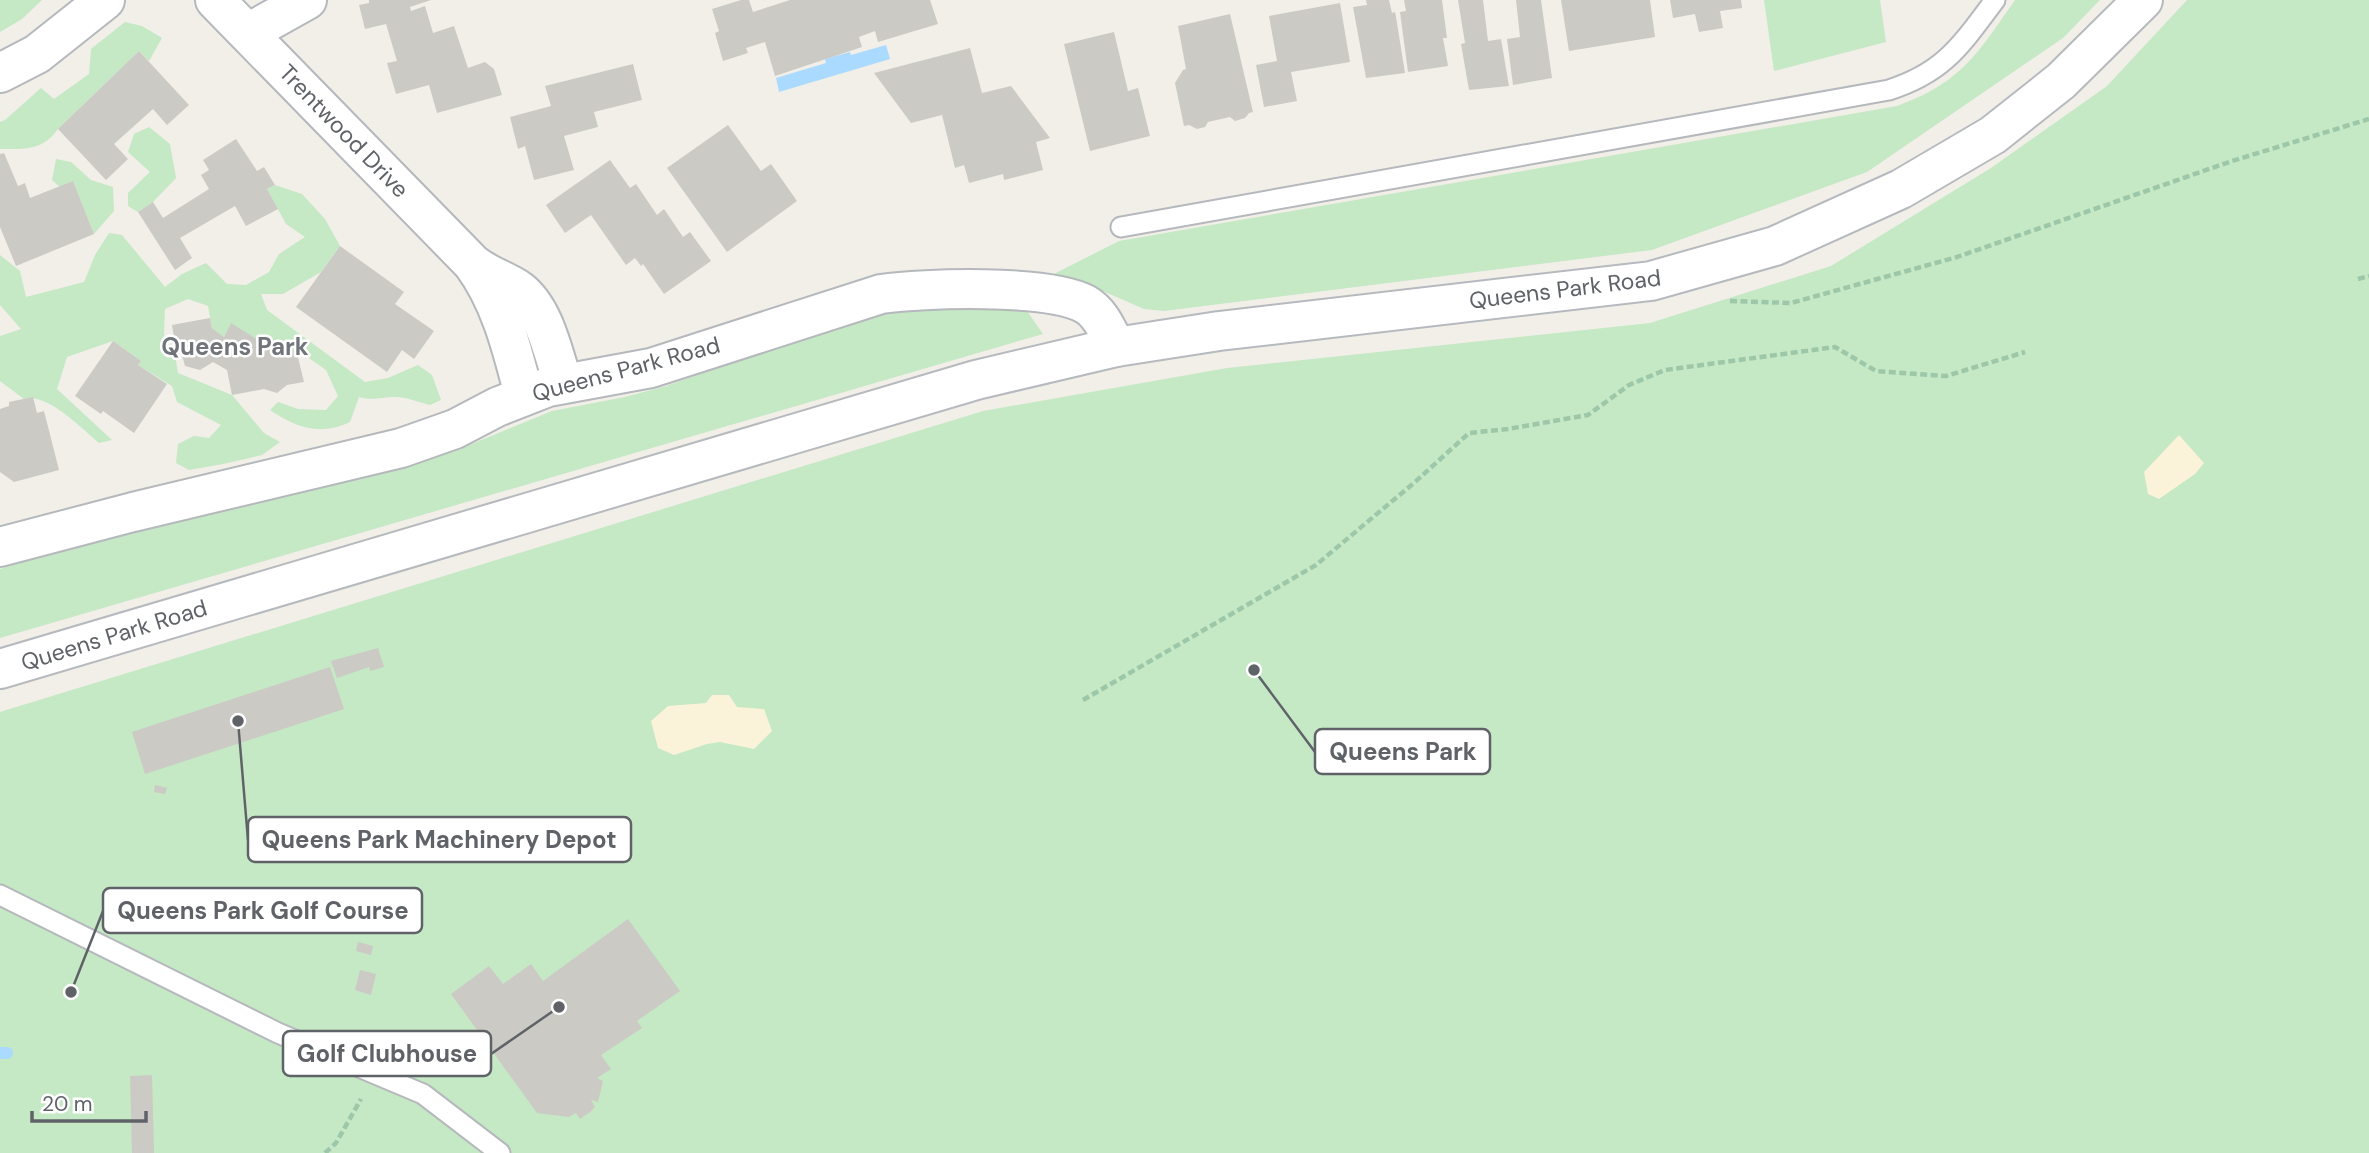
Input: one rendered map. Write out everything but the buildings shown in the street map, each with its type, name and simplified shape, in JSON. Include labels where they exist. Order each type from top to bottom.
[{"type":"main road","points":[[0,73],[37,54],[105,0]]},
{"type":"main road","name":"Trentwood Drive","points":[[215,0],[472,263],[519,290],[531,303],[541,322],[563,383]]},
{"type":"main road","points":[[248,33],[307,0]]},
{"type":"main road","name":"Queens Park Road","points":[[0,670],[976,380],[1116,347],[1219,331],[1651,281],[1775,246],[1901,190],[1993,135],[2061,81],[2143,0]]},
{"type":"main road","name":"Trentwood Drive","points":[[472,263],[502,316],[524,395]]},
{"type":"main road","name":"Queens Park Road","points":[[0,547],[133,512],[401,448],[454,429],[524,395],[563,383],[651,368],[881,294],[913,290],[989,290],[1033,293],[1078,301],[1099,317],[1116,347]]},
{"type":"lane","points":[[1121,227],[1889,90],[1922,77],[1950,57],[1995,0]]},
{"type":"lane","points":[[0,895],[278,1033],[423,1094],[500,1153]]},
{"type":"path","points":[[1722,300],[1791,303],[1957,257],[2232,161],[2369,119]]},
{"type":"path","points":[[2358,279],[2369,276]]},
{"type":"path","points":[[1083,700],[1316,565],[1469,433],[1588,415],[1629,385],[1665,370],[1835,347],[1876,371],[1946,376],[2025,352]]},
{"type":"path","points":[[325,1153],[336,1143],[376,1074]]},
{"type":"green space","points":[[0,0],[42,0],[22,19],[0,32]]},
{"type":"green space","points":[[1764,0],[1880,0],[1886,42],[1774,71]]},
{"type":"green space","points":[[2015,0],[2100,0],[2063,38],[1867,172],[1652,250],[1164,311],[1144,309],[1096,288],[1050,276],[1119,241],[1897,106],[1919,97],[1953,76],[1978,51]]},
{"type":"green space","points":[[2187,0],[2369,0],[2369,1153],[0,1153],[0,712],[983,411],[1227,368],[1650,323],[1831,266],[1991,168],[2107,86]]},
{"type":"green space","points":[[125,22],[142,26],[162,38],[149,61],[139,51],[46,141],[32,147],[0,149],[0,122],[41,88],[54,99],[89,74],[91,49]]},
{"type":"green space","points":[[149,127],[170,144],[176,178],[153,202],[138,212],[128,206],[128,193],[150,172],[128,152],[134,134]]},
{"type":"green space","points":[[56,159],[71,162],[91,180],[113,187],[114,211],[94,234],[73,181],[60,187],[52,180]]},
{"type":"green space","points":[[275,185],[302,194],[325,219],[340,246],[321,272],[283,294],[261,294],[267,310],[365,382],[388,378],[418,365],[432,375],[441,400],[430,405],[399,397],[359,397],[350,422],[329,429],[299,425],[270,410],[278,402],[298,409],[326,410],[338,396],[326,370],[296,349],[277,352],[231,324],[224,337],[212,328],[208,306],[188,299],[165,309],[164,335],[176,361],[178,373],[232,395],[264,433],[280,442],[262,455],[189,470],[176,463],[178,444],[194,436],[209,438],[221,425],[177,402],[172,386],[138,365],[141,361],[113,341],[67,357],[57,389],[112,440],[99,443],[54,406],[43,401],[24,399],[0,381],[0,336],[21,329],[0,305],[0,255],[20,271],[26,297],[84,282],[95,255],[109,233],[122,235],[165,287],[182,274],[206,263],[227,284],[246,285],[269,272],[279,254],[305,237],[286,224],[267,189]]},
{"type":"green space","points":[[893,306],[1025,308],[1043,334],[0,638],[0,569],[125,530],[397,469],[457,450],[552,411],[666,386]]},
{"type":"sand","points":[[2179,435],[2204,463],[2195,474],[2159,499],[2148,494],[2144,472]]},
{"type":"sand","points":[[712,695],[729,695],[737,707],[764,709],[772,731],[754,749],[720,742],[674,755],[658,748],[651,721],[668,706],[706,703]]},
{"type":"water","points":[[886,45],[890,59],[779,92],[776,78],[826,63],[825,59]]},
{"type":"waterway","points":[[0,1053],[7,1053]]},
{"type":"place","name":"Queens Park","points":[[1254,670]]},
{"type":"place","name":"Queens Park Machinery Depot","points":[[238,721]]},
{"type":"place","name":"Queens Park Golf Course","points":[[71,992]]},
{"type":"place","name":"Golf Clubhouse","points":[[559,1007]]},
{"type":"district","name":"Queens Park","points":[[235,347]]}]
